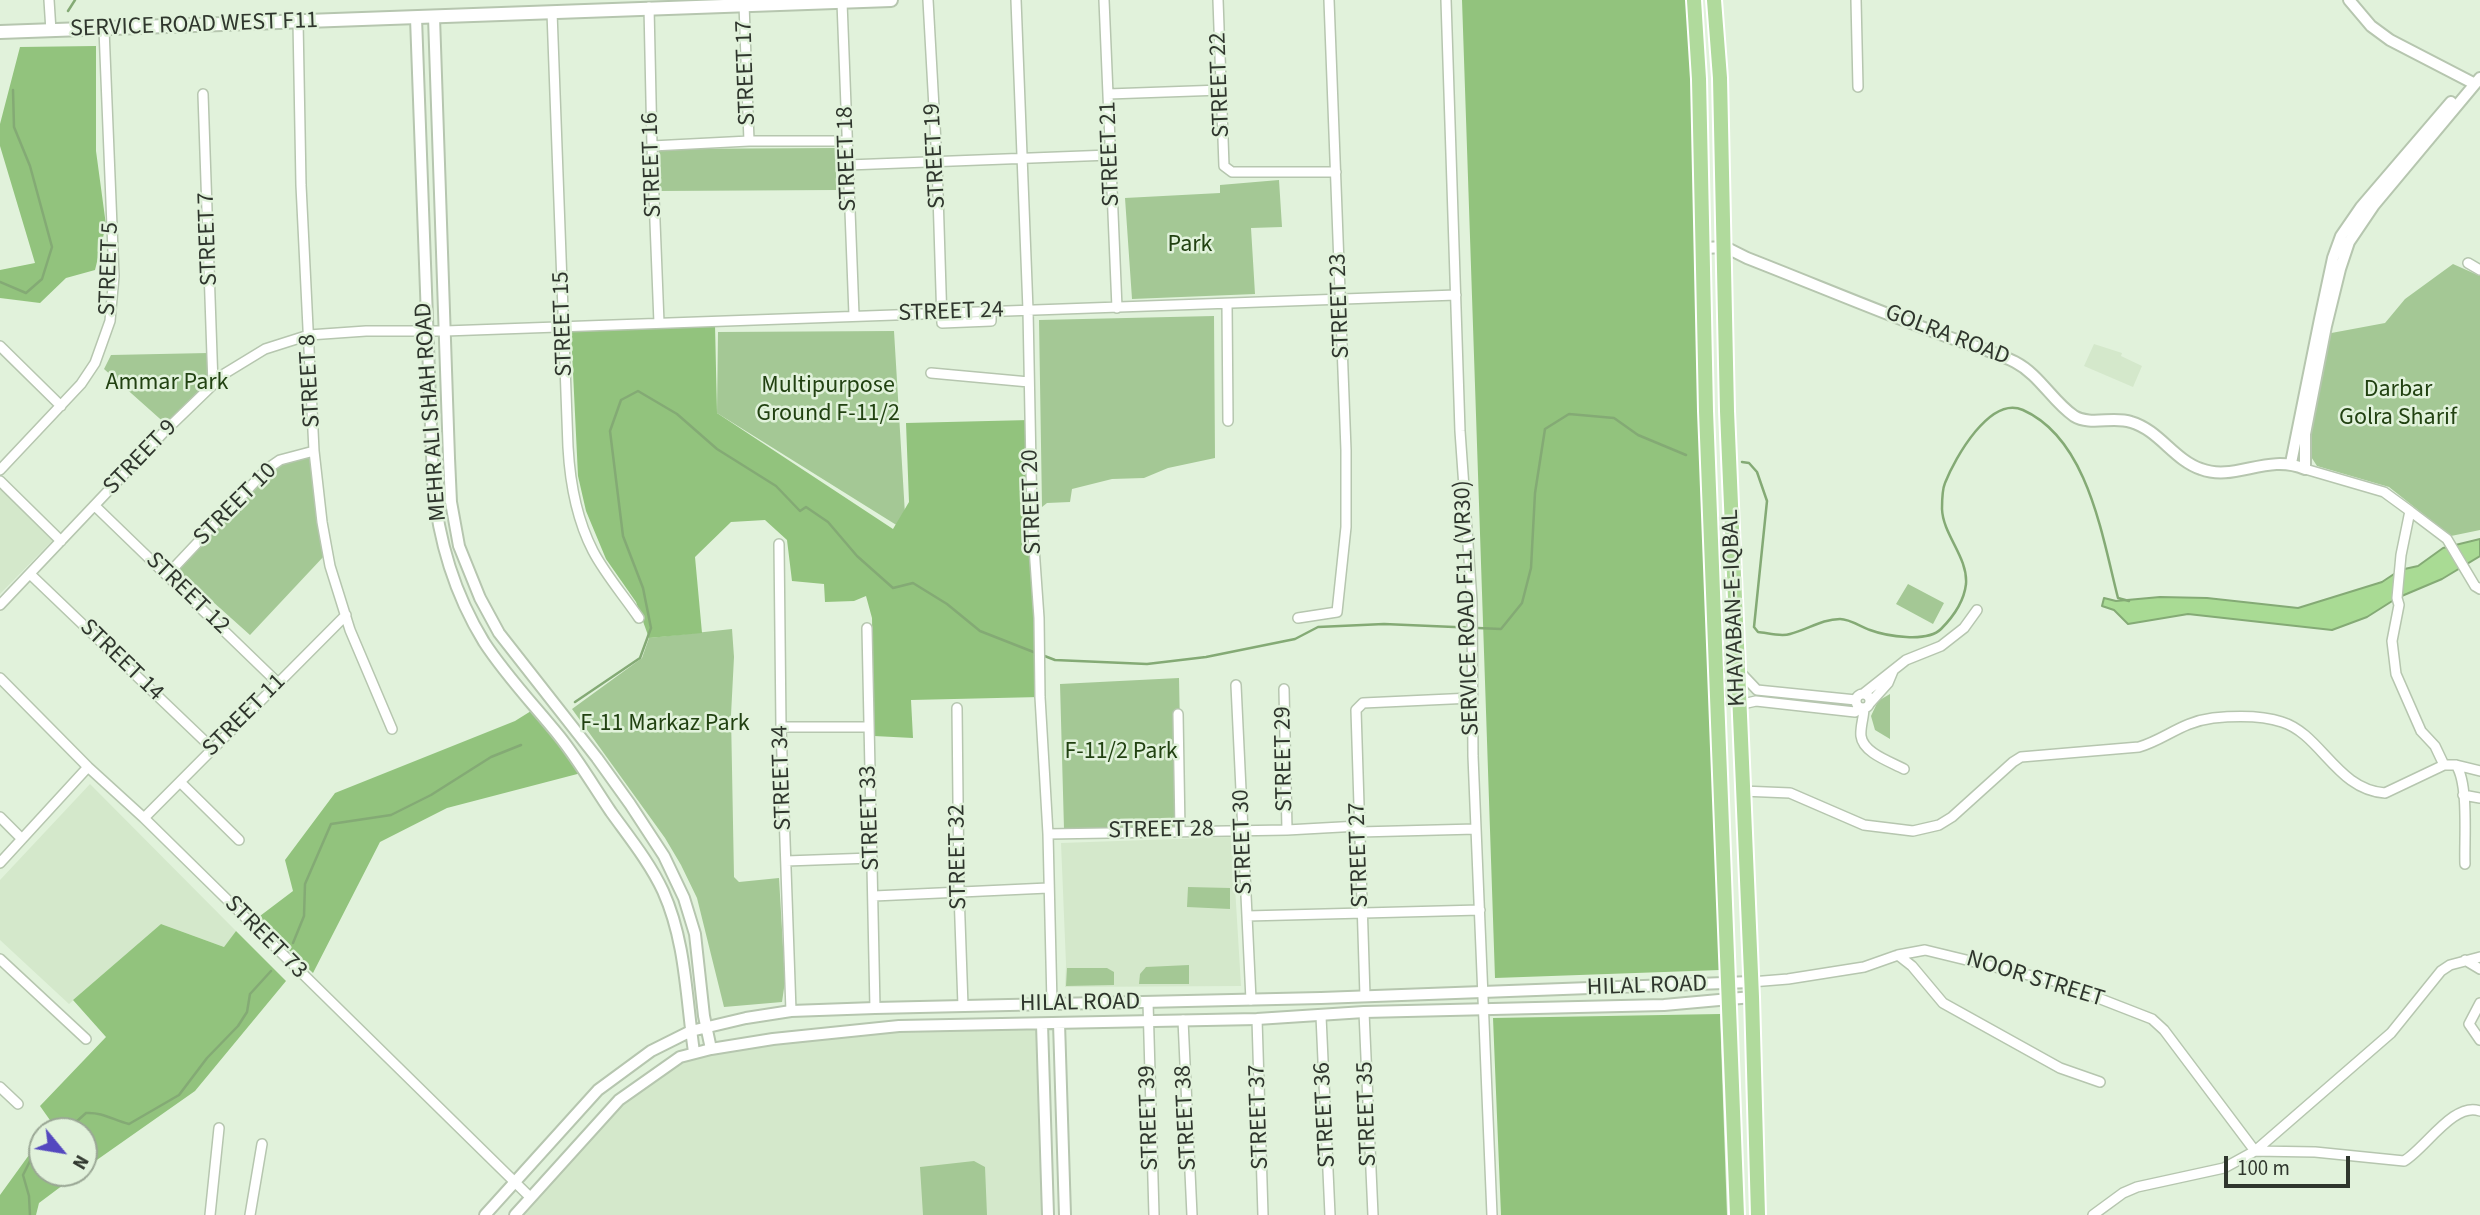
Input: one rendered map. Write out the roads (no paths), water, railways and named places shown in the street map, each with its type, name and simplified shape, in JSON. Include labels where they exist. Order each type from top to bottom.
[{"type":"main road","name":"SERVICE ROAD WEST F11","points":[[0,33],[891,0]]},
{"type":"main road","name":"KHAYABAN-E-IQBAL","points":[[1694,0],[1699,79],[1715,630],[1737,1215]]},
{"type":"main road","name":"KHAYABAN-E-IQBAL","points":[[1714,0],[1720,78],[1732,535],[1758,1215]]},
{"type":"main road","points":[[1715,630],[1736,629]]},
{"type":"main road","points":[[1722,792],[1742,791]]},
{"type":"main road","points":[[1733,1098],[1754,1097]]},
{"type":"street","points":[[49,0],[51,31]]},
{"type":"street","name":"STREET 19","points":[[928,0],[943,313]]},
{"type":"street","name":"STREET 20","points":[[1016,0],[1028,310],[1032,519],[1048,834],[1052,1004]]},
{"type":"street","name":"STREET 21","points":[[1104,0],[1117,307]]},
{"type":"street","name":"STREET 22","points":[[1217,0],[1224,166],[1232,172],[1336,172]]},
{"type":"street","name":"STREET 23","points":[[1297,618],[1337,612],[1346,527],[1346,450],[1329,0]]},
{"type":"street","name":"SERVICE ROAD F11 (VR30)","points":[[1446,0],[1460,431],[1472,601],[1476,829],[1492,1215]]},
{"type":"street","points":[[1856,0],[1858,87]]},
{"type":"street","points":[[2349,0],[2371,26],[2390,40],[2430,63],[2474,81]]},
{"type":"street","name":"STREET 18","points":[[842,2],[854,315]]},
{"type":"street","name":"STREET 17","points":[[744,4],[749,141]]},
{"type":"street","name":"STREET 16","points":[[649,7],[659,323]]},
{"type":"street","name":"STREET 15","points":[[552,12],[569,468],[577,512],[594,552],[639,618]]},
{"type":"street","name":"MEHR ALI SHAH ROAD","points":[[416,18],[433,482],[445,556],[466,608],[485,643],[569,750],[663,891],[683,960],[694,1052]]},
{"type":"street","name":"MEHR ALI SHAH ROAD","points":[[434,18],[451,502],[458,545],[480,598],[499,633],[597,758],[664,856],[684,898],[695,934],[711,1049]]},
{"type":"street","name":"STREET 8","points":[[298,21],[301,186],[314,451],[327,550],[346,615],[392,729]]},
{"type":"street","name":"STREET 5","points":[[0,470],[81,384],[95,363],[110,321],[114,276],[104,29]]},
{"type":"street","points":[[2480,68],[2474,81],[2374,205],[2349,242],[2326,326],[2305,434],[2305,469],[2384,492],[2448,539],[2480,589]]},
{"type":"street","points":[[2291,463],[2322,307],[2341,236],[2361,207],[2474,81]]},
{"type":"street","points":[[1108,94],[1222,90]]},
{"type":"street","name":"STREET 7","points":[[203,94],[213,385]]},
{"type":"street","points":[[652,146],[749,141],[846,141]]},
{"type":"street","points":[[848,165],[1110,155]]},
{"type":"street","name":"GOLRA ROAD","points":[[1703,248],[1725,247],[1747,258],[2016,362],[2031,372],[2078,418],[2132,422],[2146,428],[2198,468],[2222,473],[2272,463],[2291,463],[2305,469]]},
{"type":"street","points":[[2468,263],[2480,270]]},
{"type":"street","name":"STREET 24","points":[[426,331],[1456,295]]},
{"type":"street","points":[[1227,304],[1228,421]]},
{"type":"street","name":"STREET 9","points":[[0,605],[163,433],[224,374],[265,349],[309,335],[426,331]]},
{"type":"street","points":[[0,346],[61,406]]},
{"type":"street","points":[[931,373],[1029,382]]},
{"type":"street","name":"STREET 10","points":[[167,575],[267,468],[280,460],[314,451]]},
{"type":"street","points":[[0,481],[61,541]]},
{"type":"street","name":"STREET 12","points":[[95,506],[278,683]]},
{"type":"street","points":[[2410,511],[2400,570],[2397,598],[2399,605],[2392,646],[2396,674],[2421,731],[2435,746],[2444,765]]},
{"type":"street","name":"STREET 34","points":[[779,544],[781,727],[791,1011]]},
{"type":"street","name":"STREET 14","points":[[30,574],[212,749]]},
{"type":"street","points":[[1739,708],[1756,701],[1855,712],[1862,703],[1888,683],[1894,671],[1909,659],[1941,646],[1964,628],[1977,610]]},
{"type":"street","name":"STREET 11","points":[[144,818],[346,615]]},
{"type":"street","name":"STREET 33","points":[[867,628],[875,1008]]},
{"type":"street","points":[[1737,670],[1757,690],[1862,703]]},
{"type":"street","name":"STREET 73","points":[[0,678],[530,1197]]},
{"type":"street","name":"STREET 30","points":[[1236,685],[1251,1000]]},
{"type":"street","name":"STREET 29","points":[[1284,689],[1287,830]]},
{"type":"street","name":"STREET 27","points":[[1365,996],[1355,713],[1363,703],[1472,698]]},
{"type":"street","points":[[1862,703],[1863,743],[1868,749],[1904,769]]},
{"type":"street","name":"STREET 32","points":[[957,708],[963,1006]]},
{"type":"street","points":[[1178,714],[1180,830]]},
{"type":"street","points":[[1742,791],[1790,793],[1864,825],[1913,831],[1939,825],[1952,817],[2021,757],[2138,747],[2186,724],[2225,717],[2283,722],[2304,735],[2340,772],[2375,792],[2385,793],[2444,765],[2480,771]]},
{"type":"street","points":[[781,727],[867,727]]},
{"type":"street","points":[[2456,765],[2460,772],[2463,795],[2465,864]]},
{"type":"street","points":[[0,863],[89,767]]},
{"type":"street","points":[[180,782],[239,840]]},
{"type":"street","points":[[2463,795],[2480,798]]},
{"type":"street","points":[[0,817],[22,839]]},
{"type":"street","name":"STREET 28","points":[[1048,834],[1180,830],[1476,829]]},
{"type":"street","points":[[786,861],[872,858]]},
{"type":"street","points":[[874,897],[1048,888]]},
{"type":"street","points":[[1247,916],[1480,910]]},
{"type":"street","name":"NOOR STREET","points":[[1751,989],[1788,979],[1864,967],[1898,955],[1925,950],[2057,982],[2152,1019],[2164,1030],[2255,1151]]},
{"type":"street","points":[[1898,955],[1912,966],[1943,1003],[2060,1068],[2100,1082]]},
{"type":"street","points":[[2093,1215],[2123,1193],[2137,1187],[2224,1168],[2255,1151],[2391,1034],[2441,971],[2450,964],[2480,957]]},
{"type":"street","points":[[0,959],[86,1039]]},
{"type":"street","points":[[2465,960],[2480,969]]},
{"type":"street","name":"HILAL ROAD","points":[[485,1215],[598,1090],[651,1051],[691,1031],[746,1018],[791,1011],[875,1008],[1251,1000],[1729,984],[1751,989]]},
{"type":"street","name":"HILAL ROAD","points":[[515,1215],[619,1100],[680,1057],[694,1052],[899,1026],[1257,1019],[1364,1012],[1664,1005],[1729,1000],[1751,989]]},
{"type":"street","name":"STREET 39","points":[[1147,1002],[1154,1215]]},
{"type":"street","points":[[2480,1003],[2469,1024],[2480,1040]]},
{"type":"street","name":"STREET 35","points":[[1364,1012],[1373,1215]]},
{"type":"street","name":"STREET 36","points":[[1321,1016],[1330,1215]]},
{"type":"street","name":"STREET 37","points":[[1257,1019],[1264,1215]]},
{"type":"street","name":"STREET 38","points":[[1183,1020],[1192,1215]]},
{"type":"street","points":[[1059,1023],[1065,1215]]},
{"type":"street","points":[[1042,1024],[1048,1215]]},
{"type":"street","points":[[0,1087],[18,1104]]},
{"type":"street","points":[[2255,1151],[2315,1152],[2404,1161],[2460,1111],[2480,1111]]},
{"type":"street","points":[[210,1215],[219,1128]]},
{"type":"street","points":[[250,1215],[262,1144]]},
{"type":"waterway","points":[[68,11],[75,0]]},
{"type":"waterway","points":[[0,282],[26,293],[42,279],[52,247],[30,166],[14,127],[13,90]]},
{"type":"waterway","points":[[575,702],[640,658],[651,628],[643,588],[623,536],[610,431],[621,400],[638,391],[677,414],[717,449],[776,486],[800,511],[806,507],[828,522],[857,556],[893,588],[913,583],[947,604],[980,631],[1036,653]]},
{"type":"waterway","points":[[1742,462],[1749,463],[1757,472],[1767,501],[1754,627],[1758,632],[1786,635],[1840,619],[1896,636],[1926,636],[1941,629],[1957,609],[1966,584],[1963,565],[1943,519],[1944,486],[1965,445],[1975,432],[1986,420],[2011,408],[2023,410],[2045,424],[2063,443],[2089,492],[2118,598],[2129,601]]},
{"type":"waterway","points":[[1042,655],[1055,660],[1147,664],[1206,657],[1295,639],[1318,627],[1384,624],[1501,629],[1522,603],[1531,568],[1535,493],[1545,429],[1569,414],[1614,418],[1638,435],[1686,455]]},
{"type":"waterway","points":[[293,943],[304,916],[305,884],[331,824],[391,815],[431,795],[491,757],[521,745]]},
{"type":"waterway","points":[[82,1117],[86,1113],[92,1113],[129,1124],[179,1095],[207,1058],[238,1026],[247,1012],[250,994],[271,971]]},
{"type":"waterway","points":[[28,1165],[23,1175],[29,1196],[30,1215]]},
{"type":"park label","name":"Park","points":[[1190,246]]},
{"type":"park label","name":"Ammar Park","points":[[167,384]]},
{"type":"park label","name":"Multipurpose Ground F-11/2","points":[[828,401]]},
{"type":"park label","name":"Darbar Golra Sharif","points":[[2398,405]]},
{"type":"park label","name":"F-11 Markaz Park","points":[[665,725]]},
{"type":"park label","name":"F-11/2 Park","points":[[1121,753]]}]
